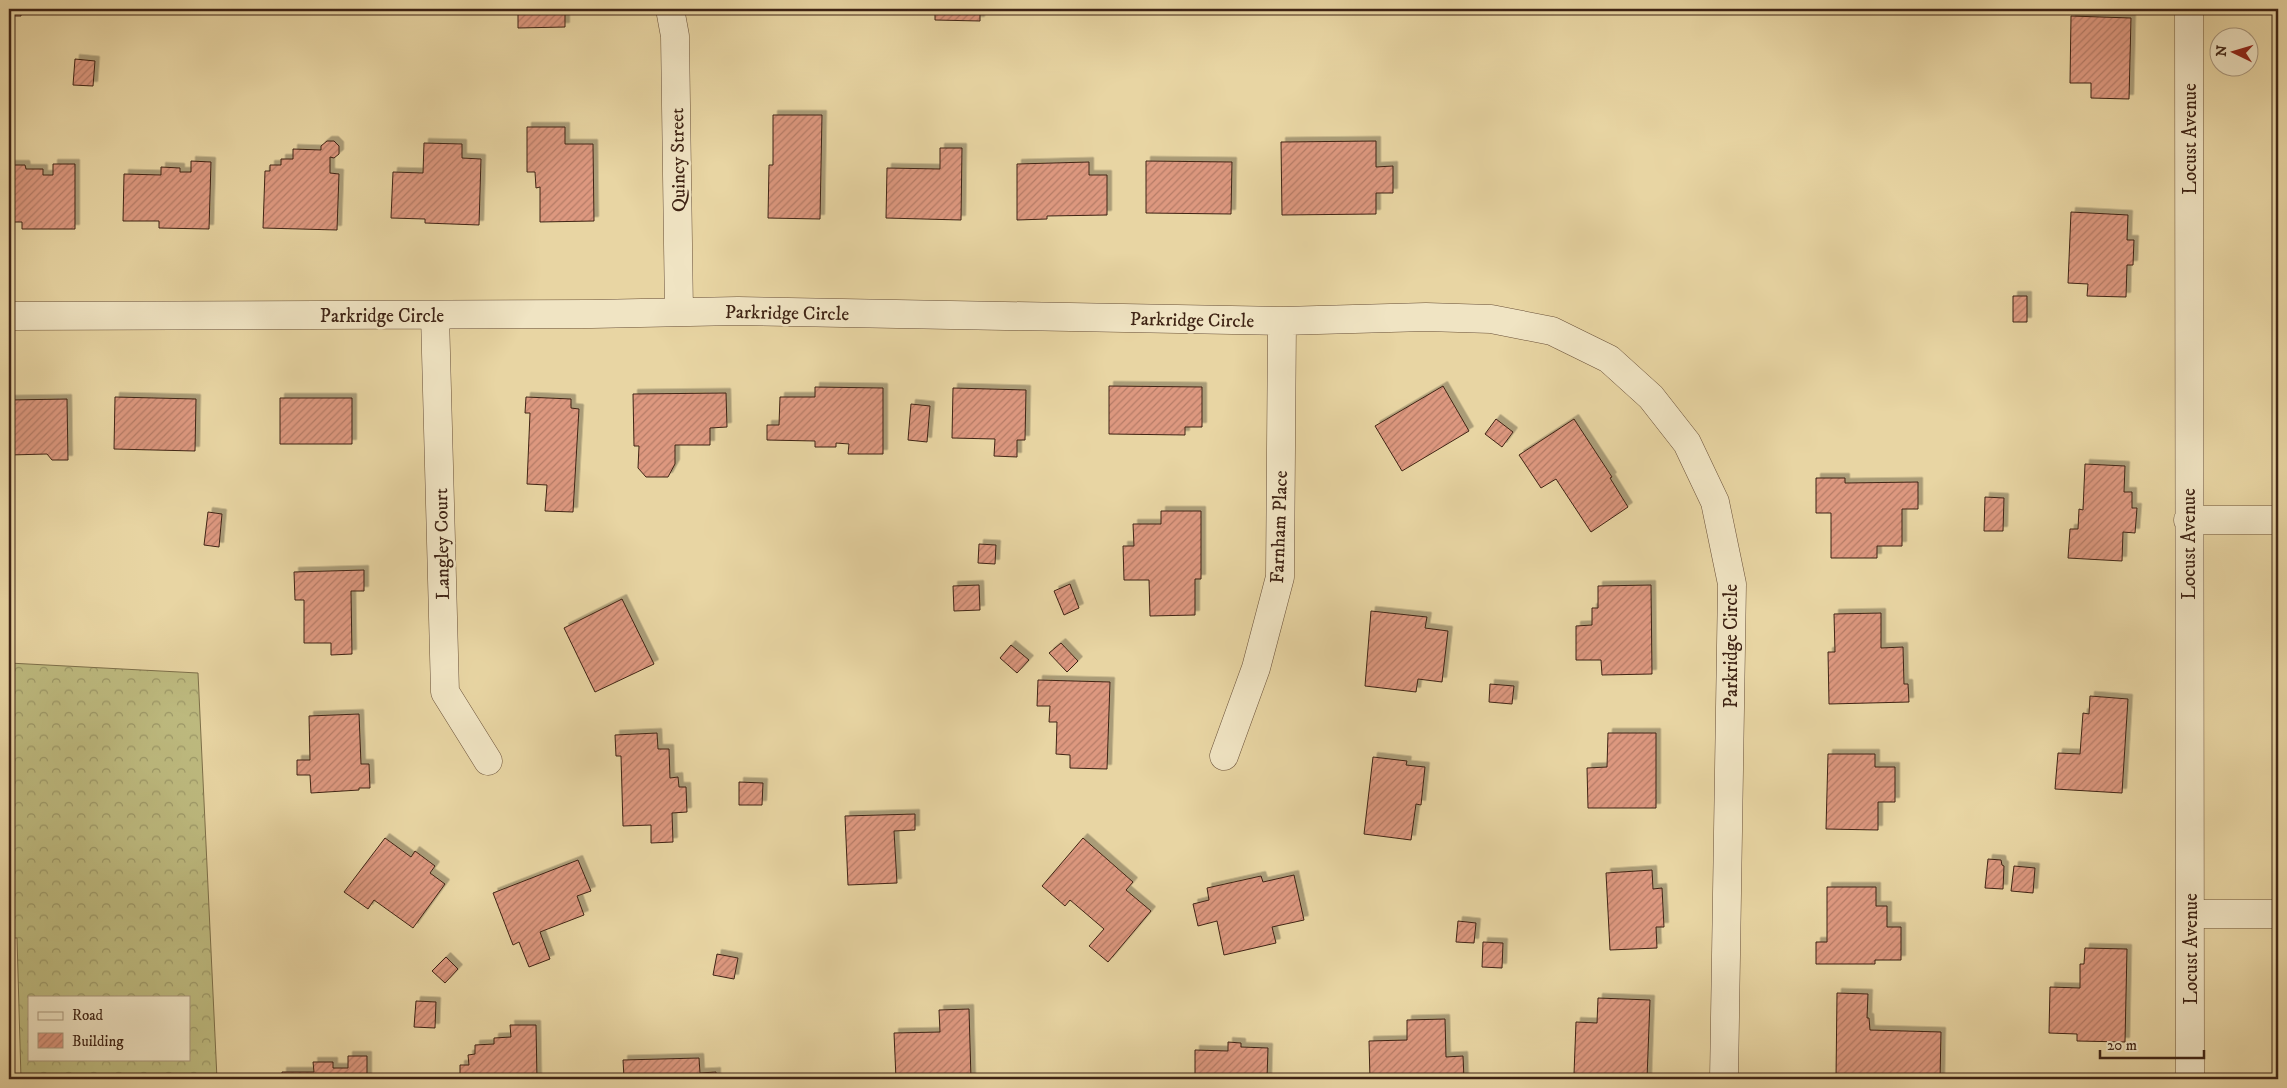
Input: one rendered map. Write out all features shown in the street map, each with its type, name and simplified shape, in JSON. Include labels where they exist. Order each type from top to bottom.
[{"type":"street","name":"Quincy Street","points":[[670,9],[675,36],[679,312]]},
{"type":"street","name":"Locust Avenue","points":[[2189,9],[2190,1079]]},
{"type":"street","name":"Parkridge Circle","points":[[9,316],[435,315],[747,311],[1282,321],[1426,316],[1491,319],[1552,331],[1608,359],[1651,397],[1687,443],[1715,502],[1732,584],[1724,1079]]},
{"type":"street","name":"Langley Court","points":[[435,315],[445,692],[488,761]]},
{"type":"street","name":"Farnham Place","points":[[1224,756],[1256,668],[1280,577],[1282,321]]},
{"type":"street","points":[[2188,520],[2278,520]]},
{"type":"street","points":[[2191,914],[2278,914]]},
{"type":"green space","points":[[9,663],[198,673],[217,1079],[21,1079],[17,938],[9,938]]},
{"type":"building","points":[[9,9],[21,9],[21,16],[9,16]]},
{"type":"building","points":[[357,9],[385,9],[384,13],[357,13]]},
{"type":"building","points":[[513,9],[565,9],[565,27],[518,28],[518,12],[513,12]]},
{"type":"building","points":[[761,9],[807,9],[807,11],[761,12]]},
{"type":"building","points":[[935,9],[980,9],[980,21],[935,20]]},
{"type":"building","points":[[1076,9],[1145,9],[1145,12],[1076,11]]},
{"type":"building","points":[[2071,16],[2131,18],[2129,99],[2091,98],[2091,83],[2070,83]]},
{"type":"building","points":[[75,59],[95,61],[93,86],[73,85]]},
{"type":"building","points":[[773,115],[822,115],[820,219],[768,218],[769,165],[773,165]]},
{"type":"building","points":[[527,127],[565,127],[565,144],[593,144],[594,221],[540,222],[540,187],[536,188],[535,172],[527,172]]},
{"type":"building","points":[[327,141],[334,141],[339,146],[339,154],[334,158],[330,157],[330,173],[339,174],[337,230],[263,228],[265,171],[270,171],[270,165],[281,165],[281,159],[293,159],[293,149],[321,150],[321,146]]},
{"type":"building","points":[[1376,141],[1376,167],[1393,166],[1393,193],[1376,193],[1376,214],[1282,215],[1281,142]]},
{"type":"building","points":[[424,143],[462,144],[462,158],[481,159],[479,225],[425,223],[425,219],[391,218],[393,172],[423,173]]},
{"type":"building","points":[[940,148],[962,148],[961,220],[886,218],[887,168],[940,169]]},
{"type":"building","points":[[191,161],[211,162],[209,229],[159,228],[159,221],[123,221],[124,174],[161,175],[161,167],[180,168],[180,172],[191,172]]},
{"type":"building","points":[[1146,161],[1232,162],[1231,214],[1146,213]]},
{"type":"building","points":[[1089,162],[1089,175],[1107,175],[1107,215],[1047,216],[1047,219],[1017,220],[1017,164]]},
{"type":"building","points":[[53,164],[75,164],[75,229],[22,229],[22,222],[9,222],[9,165],[25,165],[26,169],[43,169],[43,175],[53,175]]},
{"type":"building","points":[[2071,212],[2128,215],[2127,240],[2134,240],[2133,265],[2127,265],[2126,297],[2087,296],[2088,284],[2068,283]]},
{"type":"building","points":[[2013,296],[2027,296],[2027,322],[2013,322]]},
{"type":"building","points":[[1109,386],[1202,387],[1202,427],[1185,427],[1185,435],[1109,434]]},
{"type":"building","points":[[1443,386],[1469,431],[1402,471],[1375,426]]},
{"type":"building","points":[[815,387],[883,388],[883,454],[848,454],[849,444],[836,443],[836,447],[815,447],[815,441],[767,440],[767,425],[779,425],[780,397],[815,397]]},
{"type":"building","points":[[953,388],[1026,390],[1025,440],[1017,440],[1017,457],[994,456],[995,439],[952,438]]},
{"type":"building","points":[[726,393],[727,427],[710,428],[710,445],[675,445],[675,464],[668,477],[646,477],[638,468],[639,446],[634,446],[633,394]]},
{"type":"building","points":[[115,397],[196,399],[195,451],[114,449]]},
{"type":"building","points":[[526,397],[571,399],[571,408],[579,409],[573,512],[545,511],[547,485],[527,484],[530,413],[525,413]]},
{"type":"building","points":[[280,398],[352,398],[352,444],[280,444]]},
{"type":"building","points":[[67,399],[68,460],[52,460],[47,454],[9,455],[9,400]]},
{"type":"building","points":[[911,404],[930,406],[927,442],[908,440]]},
{"type":"building","points":[[1496,419],[1513,432],[1502,447],[1485,434]]},
{"type":"building","points":[[1574,419],[1612,477],[1610,478],[1628,507],[1591,532],[1556,479],[1541,488],[1519,455]]},
{"type":"building","points":[[2085,464],[2125,466],[2124,492],[2132,492],[2132,508],[2137,508],[2135,533],[2123,532],[2122,561],[2068,558],[2070,529],[2078,529],[2079,509],[2083,510]]},
{"type":"building","points":[[1816,478],[1845,478],[1845,483],[1918,482],[1918,509],[1902,509],[1902,546],[1877,546],[1877,558],[1831,558],[1831,513],[1816,513]]},
{"type":"building","points":[[1985,497],[2004,498],[2003,531],[1984,531]]},
{"type":"building","points":[[1161,511],[1201,511],[1201,579],[1195,579],[1195,615],[1150,616],[1149,580],[1124,580],[1123,546],[1134,546],[1133,524],[1161,524]]},
{"type":"building","points":[[208,512],[222,514],[219,547],[204,545]]},
{"type":"building","points":[[979,544],[996,545],[995,564],[978,563]]},
{"type":"building","points":[[364,570],[364,591],[351,591],[352,654],[331,655],[331,643],[304,643],[304,600],[295,600],[294,572]]},
{"type":"building","points":[[1070,584],[1079,608],[1064,615],[1054,591]]},
{"type":"building","points":[[979,585],[980,610],[954,611],[953,586]]},
{"type":"building","points":[[1651,585],[1652,674],[1602,675],[1601,660],[1576,660],[1576,626],[1592,625],[1592,608],[1598,608],[1598,586]]},
{"type":"building","points":[[622,599],[654,664],[595,692],[564,628]]},
{"type":"building","points":[[1371,611],[1427,617],[1425,628],[1448,631],[1442,682],[1418,679],[1416,692],[1365,686]]},
{"type":"building","points":[[1881,613],[1881,648],[1903,647],[1904,684],[1908,684],[1909,702],[1829,704],[1828,652],[1835,652],[1834,614]]},
{"type":"building","points":[[1061,643],[1078,661],[1067,672],[1049,653]]},
{"type":"building","points":[[1011,645],[1029,660],[1017,673],[1000,658]]},
{"type":"building","points":[[1038,680],[1110,682],[1107,769],[1070,768],[1070,755],[1056,754],[1057,722],[1049,722],[1050,706],[1037,706]]},
{"type":"building","points":[[1490,684],[1514,686],[1512,704],[1489,702]]},
{"type":"building","points":[[2090,696],[2128,699],[2122,793],[2055,789],[2058,753],[2080,754],[2083,713],[2089,714]]},
{"type":"building","points":[[359,714],[361,764],[369,764],[370,788],[311,793],[310,775],[297,775],[297,760],[310,760],[309,716]]},
{"type":"building","points":[[657,733],[658,749],[669,749],[670,778],[678,777],[679,787],[686,787],[687,812],[672,813],[673,842],[651,843],[651,825],[623,826],[621,756],[616,756],[615,735]]},
{"type":"building","points":[[1608,733],[1656,733],[1656,808],[1588,808],[1587,768],[1607,767]]},
{"type":"building","points":[[1828,754],[1875,754],[1875,767],[1895,767],[1895,802],[1878,802],[1878,830],[1826,829]]},
{"type":"building","points":[[1373,757],[1407,761],[1406,765],[1425,767],[1421,805],[1416,804],[1411,840],[1364,834]]},
{"type":"building","points":[[739,782],[763,783],[762,805],[739,805]]},
{"type":"building","points":[[915,814],[915,830],[894,831],[897,883],[848,885],[845,816]]},
{"type":"building","points":[[385,838],[411,857],[415,851],[435,866],[430,873],[445,884],[413,928],[374,900],[368,909],[344,892]]},
{"type":"building","points":[[1083,838],[1133,882],[1126,890],[1151,911],[1108,962],[1089,946],[1104,929],[1070,900],[1065,906],[1042,886]]},
{"type":"building","points":[[1988,859],[2001,860],[2004,866],[2003,889],[1985,888]]},
{"type":"building","points":[[578,860],[591,891],[577,896],[584,915],[540,932],[550,959],[529,967],[519,942],[513,945],[493,893]]},
{"type":"building","points":[[2014,866],[2035,868],[2033,893],[2011,891]]},
{"type":"building","points":[[1652,870],[1653,889],[1662,888],[1664,927],[1656,927],[1657,948],[1610,950],[1606,873]]},
{"type":"building","points":[[1294,875],[1304,920],[1272,927],[1276,943],[1224,955],[1217,921],[1198,926],[1193,904],[1209,900],[1207,888],[1261,876],[1263,882]]},
{"type":"building","points":[[1827,887],[1876,887],[1876,906],[1887,906],[1887,927],[1901,927],[1901,960],[1875,960],[1875,964],[1816,964],[1816,942],[1827,942]]},
{"type":"building","points":[[1458,921],[1476,923],[1474,943],[1456,942]]},
{"type":"building","points":[[1483,942],[1503,943],[1502,968],[1482,967]]},
{"type":"building","points":[[2085,948],[2127,949],[2125,1042],[2077,1041],[2077,1034],[2049,1033],[2050,987],[2080,988],[2080,964],[2084,964]]},
{"type":"building","points":[[717,954],[738,958],[734,979],[713,975]]},
{"type":"building","points":[[446,957],[458,969],[445,983],[432,971]]},
{"type":"building","points":[[1837,993],[1868,994],[1867,1018],[1869,1018],[1870,1030],[1941,1032],[1940,1079],[1836,1079]]},
{"type":"building","points":[[1598,998],[1650,1000],[1647,1079],[1614,1079],[1614,1075],[1574,1074],[1576,1022],[1597,1023]]},
{"type":"building","points":[[416,1001],[436,1002],[435,1028],[414,1027]]},
{"type":"building","points":[[969,1009],[971,1079],[896,1079],[894,1033],[940,1032],[939,1010]]},
{"type":"building","points":[[1445,1019],[1446,1057],[1463,1056],[1464,1079],[1370,1079],[1369,1041],[1407,1040],[1407,1020]]},
{"type":"building","points":[[510,1025],[536,1025],[537,1079],[460,1079],[460,1065],[469,1065],[468,1055],[475,1054],[475,1045],[494,1044],[494,1038],[511,1037]]},
{"type":"building","points":[[1228,1042],[1241,1043],[1241,1047],[1268,1048],[1267,1079],[1195,1079],[1195,1050],[1228,1051]]},
{"type":"building","points":[[348,1056],[367,1056],[367,1079],[282,1079],[282,1072],[314,1072],[313,1062],[333,1062],[333,1068],[348,1068]]},
{"type":"building","points":[[699,1058],[700,1073],[716,1072],[716,1079],[613,1079],[624,1078],[623,1060]]}]
